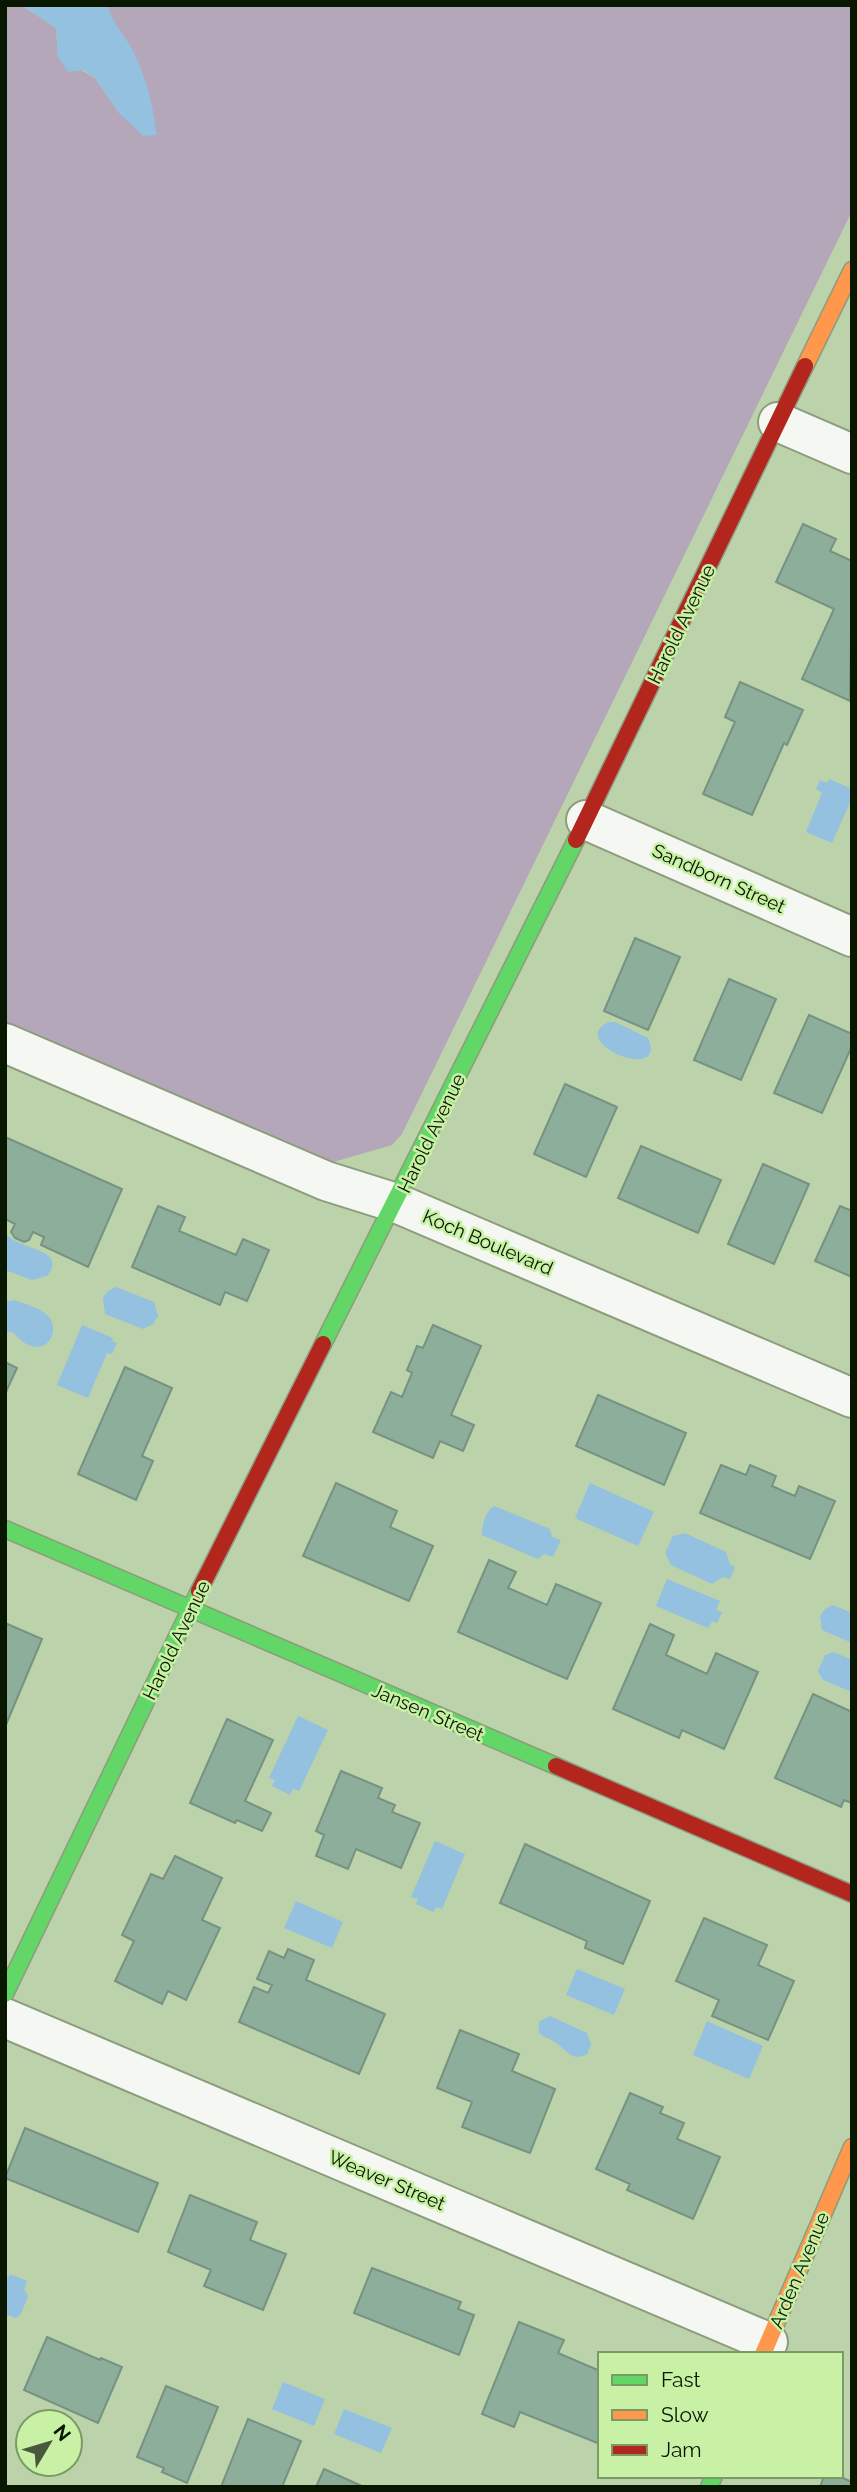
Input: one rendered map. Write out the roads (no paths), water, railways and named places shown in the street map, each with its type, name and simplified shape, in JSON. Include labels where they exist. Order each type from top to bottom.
[{"type":"street","name":"Harold Avenue","points":[[5,1994],[190,1609],[586,820],[852,270]]},
{"type":"street","points":[[778,422],[852,454]]},
{"type":"street","name":"Sandborn Street","points":[[586,820],[852,937]]},
{"type":"street","name":"Koch Boulevard","points":[[5,1043],[326,1181],[396,1203],[852,1398]]},
{"type":"street","name":"Jansen Street","points":[[5,1529],[852,1894]]},
{"type":"street","name":"Weaver Street","points":[[5,2018],[766,2348]]},
{"type":"street","name":"Arden Avenue","points":[[766,2348],[852,2147]]},
{"type":"water","points":[[21,5],[108,5],[142,70],[157,135],[143,136],[119,113],[95,78],[83,70],[68,72],[58,57],[56,28]]},
{"type":"water","points":[[829,779],[852,789],[852,798],[832,843],[806,832],[822,793],[816,789],[820,780],[827,783]]},
{"type":"water","points":[[609,1022],[615,1022],[648,1038],[651,1052],[644,1058],[633,1059],[607,1048],[599,1040],[599,1030]]},
{"type":"water","points":[[5,1232],[19,1243],[46,1254],[52,1260],[47,1276],[32,1280],[5,1270]]},
{"type":"water","points":[[116,1287],[154,1302],[158,1316],[153,1324],[143,1329],[105,1314],[103,1298],[108,1291]]},
{"type":"water","points":[[14,1300],[38,1309],[49,1317],[53,1332],[46,1344],[40,1347],[32,1346],[14,1333],[5,1331],[5,1302]]},
{"type":"water","points":[[82,1325],[113,1338],[112,1341],[117,1343],[112,1354],[107,1353],[88,1398],[57,1385]]},
{"type":"water","points":[[590,1483],[654,1512],[638,1546],[575,1518]]},
{"type":"water","points":[[494,1506],[550,1529],[552,1537],[561,1540],[553,1557],[544,1554],[538,1559],[482,1535],[485,1519]]},
{"type":"water","points":[[685,1533],[726,1552],[730,1564],[735,1567],[730,1579],[723,1577],[712,1584],[671,1565],[665,1553],[673,1536]]},
{"type":"water","points":[[667,1579],[720,1601],[716,1610],[722,1612],[717,1623],[712,1621],[708,1628],[656,1606]]},
{"type":"water","points":[[833,1605],[852,1613],[852,1643],[822,1630],[820,1616],[825,1609]]},
{"type":"water","points":[[834,1652],[852,1660],[852,1692],[823,1680],[818,1671],[825,1655]]},
{"type":"water","points":[[298,1716],[328,1730],[299,1791],[293,1789],[290,1795],[272,1786],[275,1780],[269,1778]]},
{"type":"water","points":[[435,1841],[465,1854],[442,1909],[436,1907],[433,1912],[416,1904],[418,1899],[411,1897]]},
{"type":"water","points":[[296,1901],[343,1922],[332,1948],[284,1928]]},
{"type":"water","points":[[577,1969],[625,1989],[614,2015],[566,1995]]},
{"type":"water","points":[[550,2016],[587,2033],[591,2045],[587,2054],[574,2056],[540,2034],[540,2021]]},
{"type":"water","points":[[707,2021],[763,2046],[749,2079],[693,2055]]},
{"type":"water","points":[[10,2274],[27,2281],[24,2290],[28,2296],[21,2314],[16,2318],[5,2314],[5,2283]]},
{"type":"water","points":[[283,2382],[325,2399],[314,2426],[272,2409]]},
{"type":"water","points":[[344,2409],[392,2428],[381,2453],[334,2434]]}]
